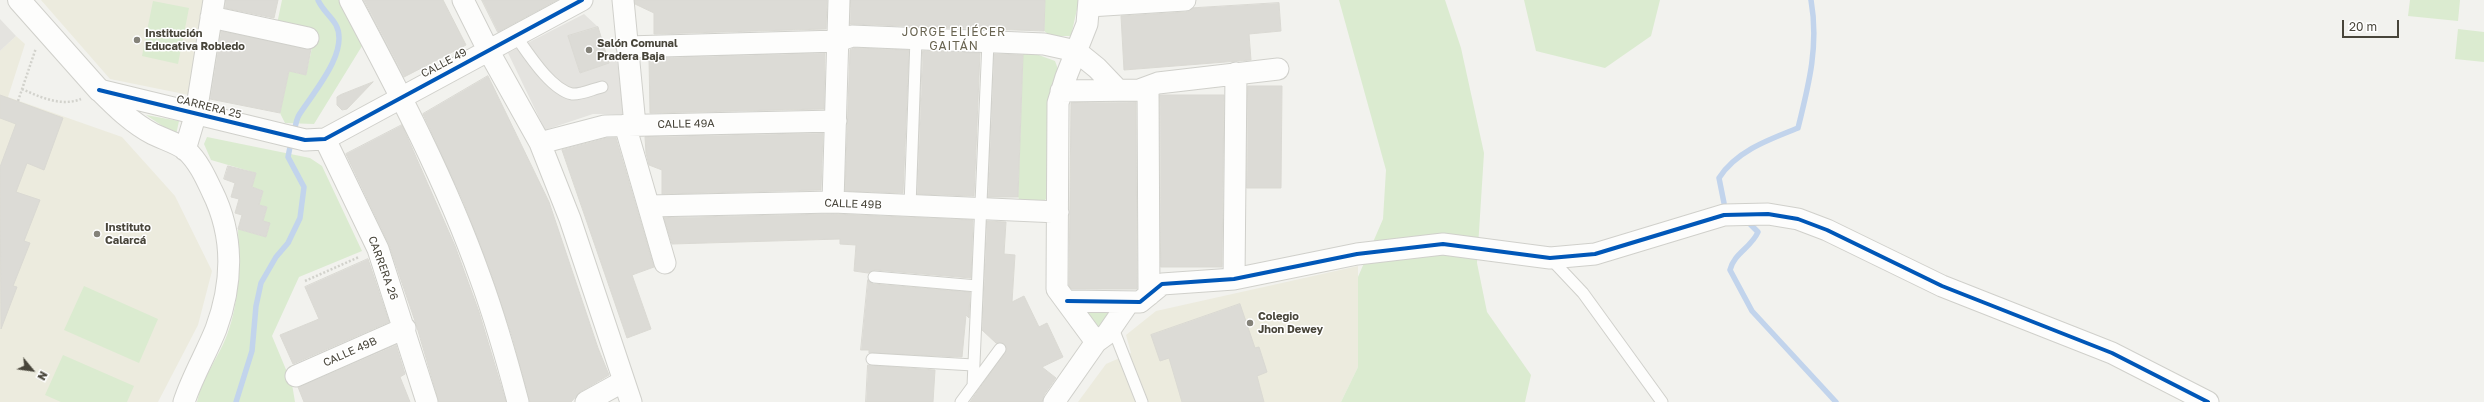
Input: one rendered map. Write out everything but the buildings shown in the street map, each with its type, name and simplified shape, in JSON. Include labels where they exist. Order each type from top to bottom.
[{"type":"street","points":[[19,0],[99,90],[120,111],[139,126],[185,150],[198,164],[218,203],[228,237],[228,272],[223,304],[216,329],[184,402]]},
{"type":"street","points":[[350,0],[401,96],[443,186],[480,277],[518,402]]},
{"type":"street","points":[[463,0],[488,50],[540,143],[570,220],[631,402]]},
{"type":"street","name":"CALLE 49","points":[[315,139],[401,96],[582,0]]},
{"type":"street","points":[[623,0],[627,47],[630,125],[649,206],[665,263]]},
{"type":"street","points":[[833,202],[839,0]]},
{"type":"street","points":[[1096,342],[1067,300],[1057,290],[1058,103],[1061,91],[1088,24],[1089,3],[1185,0]]},
{"type":"street","points":[[185,150],[196,113],[213,9],[308,38]]},
{"type":"street","points":[[627,47],[838,41],[852,36],[1044,44],[1076,51],[1097,68],[1118,90]]},
{"type":"street","points":[[1061,91],[1139,90],[1158,83],[1236,73],[1278,70]]},
{"type":"street","points":[[1234,279],[1236,73]]},
{"type":"street","points":[[1148,87],[1149,294]]},
{"type":"street","name":"CARRERA 25","points":[[99,90],[275,132],[315,139]]},
{"type":"street","name":"CALLE 49A","points":[[540,143],[605,126],[836,122]]},
{"type":"street","name":"CARRERA 26","points":[[315,139],[378,249],[405,328],[427,402]]},
{"type":"street","name":"CALLE 49B","points":[[649,206],[833,202],[1058,212]]},
{"type":"street","points":[[1067,300],[1140,302],[1162,284],[1234,279],[1357,254],[1443,244],[1550,258],[1595,254],[1724,215],[1768,214],[1798,219],[1827,230],[1942,286],[2112,353],[2208,402]]},
{"type":"street","points":[[1054,402],[1096,342],[1112,326],[1129,302]]},
{"type":"street","name":"CALLE 49B","points":[[296,376],[405,328]]},
{"type":"street","points":[[586,402],[624,381]]},
{"type":"lane","points":[[515,35],[545,74],[560,90],[573,94],[602,87]]},
{"type":"lane","points":[[910,206],[916,39]]},
{"type":"lane","points":[[973,386],[988,42]]},
{"type":"lane","points":[[1550,258],[1583,293],[1662,402]]},
{"type":"lane","points":[[874,277],[977,286]]},
{"type":"lane","points":[[1112,326],[1142,402]]},
{"type":"lane","points":[[961,402],[1000,349]]},
{"type":"lane","points":[[872,359],[973,366]]},
{"type":"path","points":[[18,101],[36,46]]},
{"type":"path","points":[[22,89],[52,100],[65,102],[77,100],[99,90]]},
{"type":"path","points":[[305,281],[378,249]]},
{"type":"shaded area","name":"Institución Educativa Robledo","points":[[41,0],[204,0],[189,95],[110,79]]},
{"type":"shaded area","points":[[584,14],[598,27],[569,36],[580,73],[617,59],[624,114],[593,114],[545,130],[508,53]]},
{"type":"shaded area","points":[[0,19],[16,36],[0,51]]},
{"type":"shaded area","name":"Instituto Calarcá","points":[[16,36],[25,44],[8,97],[122,137],[175,196],[212,271],[198,325],[158,402],[0,402],[0,51]]},
{"type":"shaded area","name":"Colegio Jhon Dewey","points":[[1358,266],[1358,367],[1341,402],[1078,402],[1106,364],[1131,353],[1126,335],[1156,311]]},
{"type":"green space","points":[[282,0],[339,0],[362,46],[314,124],[285,123],[280,113],[289,71],[306,75],[315,34],[277,24]]},
{"type":"green space","points":[[1045,0],[1079,0],[1071,36],[1051,36],[1044,31]]},
{"type":"green space","points":[[1339,0],[1445,0],[1461,48],[1484,153],[1477,263],[1487,312],[1531,375],[1525,402],[1341,402],[1358,367],[1358,277],[1383,219],[1386,170]]},
{"type":"green space","points":[[1524,0],[1660,0],[1651,36],[1605,68],[1536,51]]},
{"type":"green space","points":[[2410,0],[2460,0],[2458,21],[2408,16]]},
{"type":"green space","points":[[153,1],[189,8],[178,64],[142,56]]},
{"type":"green space","points":[[2458,29],[2484,32],[2484,62],[2455,59]]},
{"type":"green space","points":[[1025,50],[1055,61],[1059,72],[1048,196],[1043,203],[1021,203],[1018,197],[1023,54]]},
{"type":"green space","points":[[146,115],[179,121],[176,135]]},
{"type":"green space","points":[[207,137],[310,158],[322,166],[362,251],[299,277],[272,336],[292,384],[295,402],[197,402],[202,385],[220,352],[231,322],[238,283],[238,229],[266,237],[270,224],[263,221],[267,207],[259,205],[263,191],[252,187],[256,173],[211,160],[204,144]]},
{"type":"green space","points":[[84,286],[158,319],[139,363],[64,330]]},
{"type":"green space","points":[[1109,309],[1111,317],[1098,332],[1084,315],[1086,310]]},
{"type":"green space","points":[[63,355],[134,386],[127,402],[61,402],[45,395]]},
{"type":"waterway","points":[[294,133],[298,117],[328,72],[338,48],[339,36],[336,25],[318,0]]},
{"type":"waterway","points":[[1724,203],[1719,178],[1726,169],[1735,160],[1754,147],[1798,128],[1812,64],[1814,33],[1811,0]]},
{"type":"waterway","points":[[236,402],[252,351],[256,306],[261,283],[276,257],[288,243],[300,218],[304,187],[288,157],[291,142]]},
{"type":"waterway","points":[[1750,224],[1758,232],[1755,238],[1735,259],[1730,270],[1752,311],[1836,402]]},
{"type":"cycle path","points":[[99,90],[305,140],[325,139],[582,0]]},
{"type":"cycle path","points":[[1067,301],[1140,302],[1162,284],[1234,279],[1357,254],[1443,244],[1550,258],[1595,254],[1724,215],[1768,214],[1798,219],[1827,230],[1942,286],[2112,353],[2208,402]]},
{"type":"place","name":"Institución Educativa Robledo","points":[[137,40]]},
{"type":"place","name":"Salón Comunal Pradera Baja","points":[[589,50]]},
{"type":"place","name":"Instituto Calarcá","points":[[97,234]]},
{"type":"place","name":"Colegio Jhon Dewey","points":[[1250,323]]},
{"type":"district","name":"JORGE ELIÉCER GAITÁN","points":[[954,39]]}]
